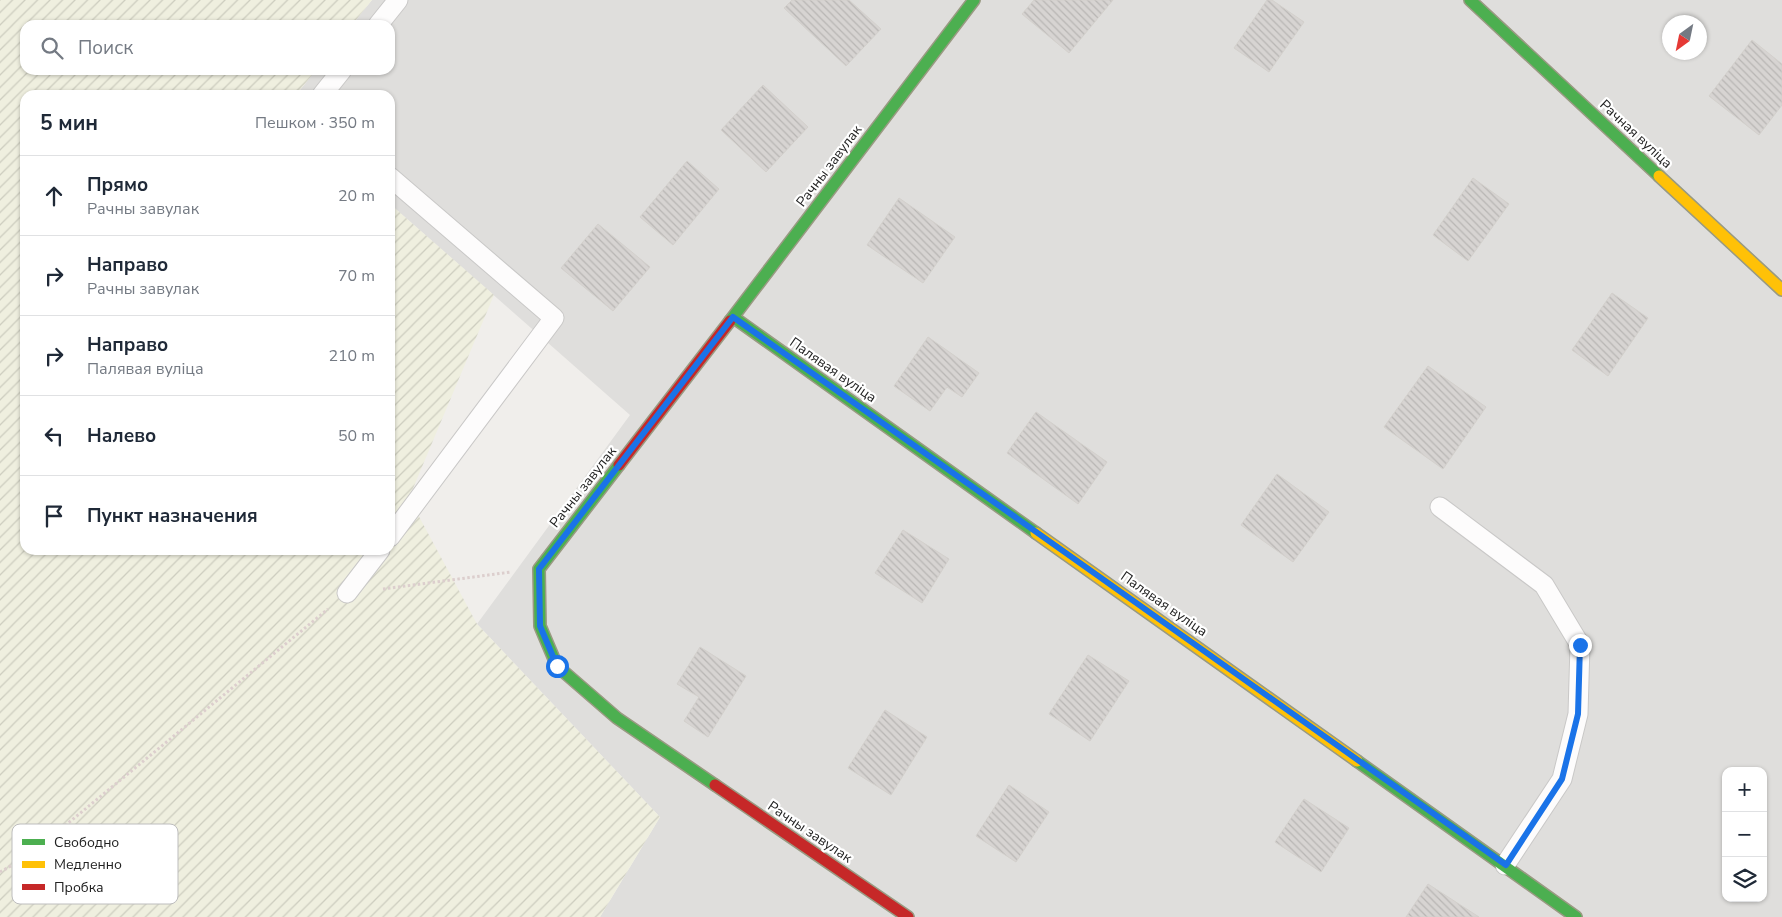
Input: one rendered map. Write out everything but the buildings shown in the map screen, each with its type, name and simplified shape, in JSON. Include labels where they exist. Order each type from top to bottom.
[{"type":"street","name":"Рачны завулак","points":[[908,917],[617,718],[557,666],[540,626],[539,569],[974,0]]},
{"type":"street","name":"Рачная вуліца","points":[[1470,0],[1782,290]]},
{"type":"street","name":"Палявая вуліца","points":[[733,317],[1506,865],[1576,917]]},
{"type":"lane","points":[[382,20],[398,0]]},
{"type":"lane","points":[[326,90],[338,75]]},
{"type":"lane","points":[[395,181],[554,318],[395,530]]},
{"type":"lane","points":[[1440,507],[1544,585],[1580,645],[1578,714],[1562,779],[1506,865]]},
{"type":"lane","points":[[348,594],[376,555]]},
{"type":"path","points":[[67,824],[348,594],[539,569]]},
{"type":"path","points":[[0,872],[12,865]]},
{"type":"shaded area","points":[[372,0],[1782,0],[1782,917],[600,917],[660,817],[477,624],[630,415],[395,208],[395,90],[300,90],[312,75],[395,75],[395,20],[356,20]]},
{"type":"green space","points":[[0,0],[372,0],[356,20],[20,20],[20,75],[312,75],[300,90],[20,90],[20,555],[395,555],[395,208],[494,295],[409,498],[477,624],[660,817],[600,917],[0,917]]},
{"type":"traffic: fast","points":[[730,321],[974,0]]},
{"type":"traffic: fast","points":[[1470,0],[1659,176]]},
{"type":"traffic: fast","points":[[733,317],[1036,533]]},
{"type":"traffic: fast","points":[[619,465],[539,569],[540,626],[557,666],[617,718],[715,785]]},
{"type":"traffic: fast","points":[[1357,761],[1576,917]]},
{"type":"traffic: slow","points":[[1659,176],[1782,290]]},
{"type":"traffic: slow","points":[[1036,533],[1357,761]]},
{"type":"traffic: jam","points":[[619,465],[730,321]]},
{"type":"traffic: jam","points":[[715,785],[908,917]]},
{"type":"route","points":[[557,666],[540,626],[539,569],[733,317],[1506,865],[1562,779],[1578,714],[1580,645]]}]
